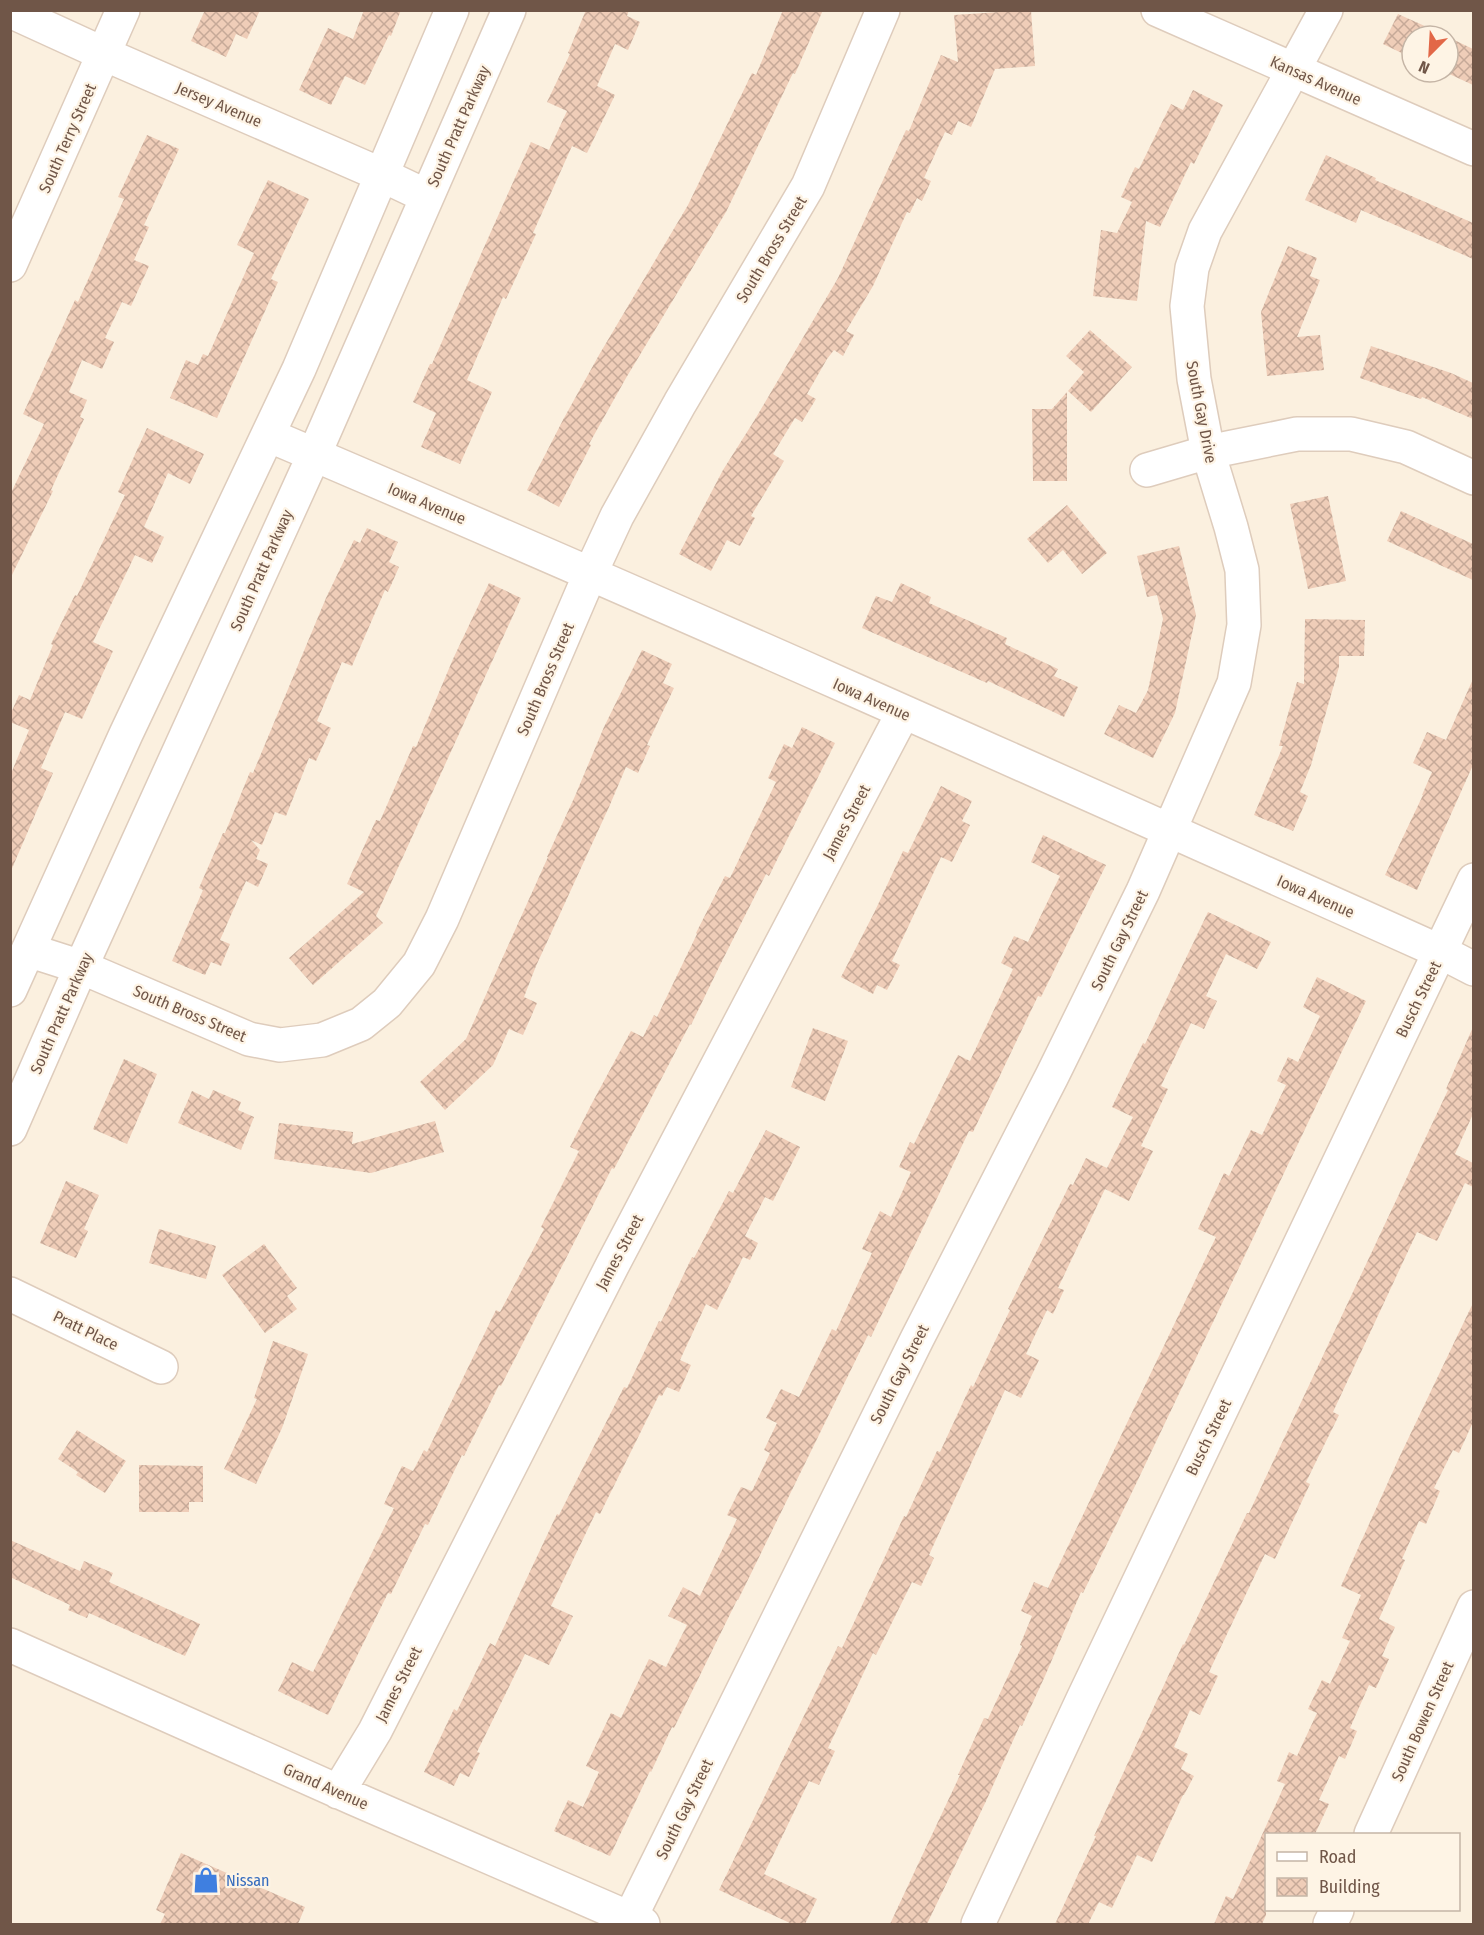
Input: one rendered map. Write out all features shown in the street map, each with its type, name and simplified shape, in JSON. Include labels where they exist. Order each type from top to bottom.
[{"type":"street","name":"South Terry Street","points":[[10,265],[123,10]]},
{"type":"street","points":[[10,990],[126,734],[299,369],[452,10]]},
{"type":"street","name":"South Pratt Parkway","points":[[10,1129],[314,454],[509,10]]},
{"type":"street","name":"South Bross Street","points":[[28,950],[81,967],[249,1039],[280,1045],[322,1040],[361,1024],[387,1003],[419,964],[442,919],[617,516],[680,403],[808,186],[884,10]]},
{"type":"street","name":"Kansas Avenue","points":[[1158,10],[1473,149]]},
{"type":"street","name":"South Gay Drive","points":[[1170,830],[1234,683],[1244,625],[1242,570],[1208,452],[1194,379],[1187,306],[1192,267],[1205,231],[1326,10]]},
{"type":"street","name":"Jersey Avenue","points":[[10,11],[426,196]]},
{"type":"street","points":[[1147,470],[1208,452],[1297,434],[1351,434],[1406,447],[1473,478]]},
{"type":"street","name":"Iowa Avenue","points":[[267,435],[590,574],[1170,830],[1441,952],[1473,969]]},
{"type":"street","name":"James Street","points":[[338,1792],[375,1731],[612,1266],[903,713]]},
{"type":"street","name":"South Gay Street","points":[[637,1921],[917,1339],[1052,1076],[1143,891],[1170,830]]},
{"type":"street","name":"Busch Street","points":[[978,1924],[1083,1699],[1441,952],[1473,880]]},
{"type":"street","name":"Pratt Place","points":[[10,1294],[161,1367]]},
{"type":"street","name":"South Bowen Street","points":[[1371,1833],[1473,1607]]},
{"type":"street","name":"Grand Avenue","points":[[10,1645],[338,1792],[637,1921]]},
{"type":"building","points":[[205,10],[260,10],[247,39],[236,34],[226,57],[191,41]]},
{"type":"building","points":[[364,10],[401,10],[391,36],[389,35],[365,85],[345,76],[331,105],[299,90],[328,28],[353,39]]},
{"type":"building","points":[[586,10],[629,10],[627,16],[640,22],[628,50],[615,44],[597,86],[615,95],[587,153],[572,146],[533,233],[536,234],[506,299],[503,297],[467,380],[492,392],[460,464],[421,447],[436,413],[413,402],[531,142],[549,150],[567,111],[547,102],[570,54],[568,53]]},
{"type":"building","points":[[783,10],[823,10],[795,74],[793,73],[726,212],[626,378],[589,444],[591,445],[559,507],[527,490],[599,355],[688,205],[752,73],[756,75]]},
{"type":"building","points":[[1031,10],[1035,66],[995,69],[971,127],[958,121],[952,135],[945,132],[924,178],[931,181],[922,201],[917,198],[910,213],[907,212],[873,286],[846,331],[854,335],[843,356],[834,350],[827,359],[807,394],[816,399],[802,422],[795,418],[773,454],[784,461],[751,516],[755,518],[740,546],[727,540],[711,571],[679,554],[723,470],[838,278],[906,130],[909,131],[941,55],[958,62],[954,15]]},
{"type":"building","points":[[1398,14],[1420,24],[1400,24],[1400,52],[1383,44]]},
{"type":"building","points":[[1460,43],[1473,49],[1473,85],[1460,79]]},
{"type":"building","points":[[1193,90],[1223,105],[1194,164],[1191,162],[1160,227],[1146,221],[1137,301],[1093,296],[1101,230],[1117,233],[1132,202],[1121,197],[1135,167],[1139,169],[1171,104],[1183,110]]},
{"type":"building","points":[[147,135],[179,149],[144,225],[149,227],[134,260],[149,266],[131,306],[122,302],[105,338],[114,342],[102,369],[82,360],[69,392],[87,400],[80,417],[84,419],[51,490],[53,491],[10,579],[10,495],[44,424],[23,414],[75,300],[78,302],[124,199],[118,197]]},
{"type":"building","points":[[1326,155],[1376,178],[1375,180],[1473,223],[1473,259],[1361,210],[1356,223],[1305,200]]},
{"type":"building","points":[[268,180],[309,199],[271,279],[278,282],[217,418],[170,398],[186,360],[198,365],[203,354],[208,356],[254,253],[237,245]]},
{"type":"building","points":[[1288,246],[1317,258],[1310,276],[1320,280],[1297,337],[1320,335],[1324,370],[1267,376],[1261,312]]},
{"type":"building","points":[[1090,330],[1132,367],[1091,412],[1068,391],[1084,372],[1066,356]]},
{"type":"building","points":[[1371,346],[1451,373],[1473,383],[1473,419],[1422,397],[1421,399],[1360,378]]},
{"type":"building","points":[[1067,392],[1067,481],[1033,481],[1032,409],[1052,409]]},
{"type":"building","points":[[147,428],[204,454],[190,484],[168,473],[144,527],[164,537],[152,563],[135,555],[93,642],[113,651],[82,719],[65,712],[41,768],[53,773],[10,873],[10,776],[29,730],[10,722],[10,715],[19,695],[30,700],[53,645],[51,644],[75,595],[77,596],[125,495],[118,492]]},
{"type":"building","points":[[1328,496],[1346,581],[1308,589],[1290,504]]},
{"type":"building","points":[[1067,505],[1107,553],[1082,574],[1063,550],[1048,563],[1027,539]]},
{"type":"building","points":[[1401,511],[1473,544],[1473,580],[1387,541]]},
{"type":"building","points":[[367,528],[398,542],[389,562],[399,567],[388,592],[385,590],[352,666],[342,662],[317,721],[331,728],[316,761],[309,758],[286,816],[275,812],[262,845],[251,840],[260,850],[256,859],[268,864],[258,887],[246,881],[220,940],[230,944],[221,966],[211,962],[205,975],[172,961],[203,890],[199,888],[250,772],[253,773],[326,598],[354,540],[360,543]]},
{"type":"building","points":[[1179,546],[1196,615],[1175,713],[1153,758],[1104,734],[1119,705],[1136,713],[1148,690],[1163,619],[1157,595],[1147,597],[1137,556]]},
{"type":"building","points":[[489,583],[521,598],[376,916],[383,923],[313,985],[289,958],[364,892],[347,884],[376,820],[380,821],[413,746],[416,747],[453,659]]},
{"type":"building","points":[[901,583],[931,597],[929,603],[1007,638],[1005,644],[1058,669],[1054,676],[1078,687],[1064,717],[988,681],[987,683],[862,628],[876,596],[892,602]]},
{"type":"building","points":[[1305,619],[1365,620],[1364,656],[1339,656],[1339,667],[1311,765],[1300,792],[1308,796],[1293,831],[1254,815],[1283,746],[1279,746],[1297,682],[1304,684]]},
{"type":"building","points":[[642,650],[672,664],[663,683],[674,688],[647,745],[650,746],[638,773],[626,767],[536,966],[524,997],[537,1003],[523,1035],[509,1029],[493,1065],[445,1110],[420,1082],[466,1039],[604,727]]},
{"type":"building","points":[[1473,679],[1473,765],[1417,890],[1385,875],[1432,772],[1413,763],[1427,732],[1446,740]]},
{"type":"building","points":[[802,727],[835,743],[769,876],[766,874],[691,1025],[614,1169],[612,1168],[501,1386],[499,1385],[464,1456],[462,1455],[428,1525],[425,1524],[391,1594],[388,1593],[328,1715],[278,1691],[292,1662],[313,1672],[394,1508],[384,1504],[402,1466],[413,1471],[424,1450],[427,1452],[496,1310],[500,1312],[544,1229],[541,1227],[579,1151],[570,1147],[591,1105],[631,1031],[643,1037],[654,1015],[657,1017],[696,933],[725,876],[730,878],[776,782],[768,778],[784,744],[792,748]]},
{"type":"building","points":[[941,786],[972,801],[962,821],[970,825],[952,862],[941,857],[892,961],[900,965],[887,990],[877,985],[873,994],[841,977],[903,851],[908,853]]},
{"type":"building","points":[[1043,835],[1106,865],[1041,997],[1038,996],[973,1132],[969,1131],[871,1337],[868,1335],[674,1728],[672,1727],[650,1771],[610,1856],[554,1831],[568,1800],[583,1807],[599,1772],[586,1766],[611,1713],[621,1718],[649,1659],[666,1667],[687,1625],[668,1616],[683,1587],[700,1596],[737,1519],[727,1515],[741,1487],[752,1491],[770,1453],[764,1450],[777,1423],[766,1418],[781,1389],[799,1397],[832,1329],[836,1331],[872,1253],[862,1249],[880,1211],[891,1217],[911,1172],[899,1167],[910,1142],[914,1144],[958,1055],[970,1061],[1013,969],[1001,963],[1014,936],[1028,942],[1060,876],[1031,862]]},
{"type":"building","points":[[1208,912],[1271,942],[1257,969],[1226,954],[1206,996],[1217,1001],[1204,1029],[1191,1023],[1161,1086],[1168,1089],[1141,1146],[1153,1151],[1129,1201],[1105,1189],[1058,1288],[1064,1290],[1053,1314],[1047,1310],[1026,1354],[1039,1360],[1021,1398],[1005,1390],[929,1555],[934,1558],[921,1586],[912,1582],[876,1655],[873,1653],[828,1748],[835,1751],[819,1785],[809,1781],[764,1874],[817,1899],[805,1924],[792,1924],[719,1890],[838,1646],[842,1648],[904,1516],[906,1517],[937,1451],[940,1452],[971,1385],[973,1387],[1010,1310],[1008,1309],[1070,1184],[1073,1185],[1086,1158],[1107,1168],[1133,1117],[1112,1107]]},
{"type":"building","points":[[1317,977],[1366,1001],[1135,1486],[1083,1593],[1081,1592],[1022,1726],[1020,1725],[927,1924],[890,1924],[960,1775],[958,1775],[984,1718],[988,1719],[1022,1646],[1020,1645],[1032,1616],[1021,1611],[1034,1582],[1048,1588],[1216,1237],[1198,1229],[1224,1173],[1229,1176],[1251,1130],[1262,1135],[1286,1085],[1277,1081],[1288,1057],[1298,1062],[1320,1016],[1303,1007]]},
{"type":"building","points":[[1473,1027],[1473,1114],[1455,1154],[1473,1163],[1473,1187],[1465,1183],[1437,1241],[1417,1232],[1333,1412],[1339,1415],[1306,1482],[1310,1484],[1275,1559],[1265,1554],[1209,1672],[1218,1676],[1200,1715],[1190,1710],[1174,1747],[1188,1754],[1181,1769],[1194,1776],[1152,1862],[1137,1855],[1112,1908],[1099,1902],[1088,1924],[1055,1924],[1183,1644],[1249,1513],[1448,1090],[1446,1089]]},
{"type":"building","points":[[813,1028],[848,1041],[825,1101],[791,1087]]},
{"type":"building","points":[[124,1059],[157,1074],[127,1144],[93,1129]]},
{"type":"building","points":[[213,1090],[241,1102],[238,1110],[254,1117],[241,1150],[178,1123],[192,1091],[209,1099]]},
{"type":"building","points":[[435,1121],[444,1152],[371,1173],[274,1159],[279,1123],[353,1132],[352,1144]]},
{"type":"building","points":[[766,1130],[800,1147],[773,1201],[765,1197],[745,1236],[758,1243],[750,1260],[743,1257],[717,1310],[706,1304],[680,1360],[691,1365],[679,1392],[667,1387],[662,1396],[659,1395],[600,1514],[596,1512],[551,1606],[573,1616],[549,1665],[525,1654],[477,1752],[480,1753],[469,1777],[460,1773],[454,1786],[424,1772],[454,1709],[457,1711],[490,1643],[495,1646],[557,1514],[559,1515],[624,1387],[627,1388],[692,1257],[694,1258],[729,1191],[733,1193]]},
{"type":"building","points":[[66,1181],[99,1195],[84,1229],[88,1231],[76,1258],[40,1243]]},
{"type":"building","points":[[159,1229],[216,1246],[206,1279],[149,1263]]},
{"type":"building","points":[[264,1244],[297,1288],[287,1296],[297,1309],[265,1333],[222,1275]]},
{"type":"building","points":[[1473,1303],[1473,1422],[1459,1453],[1453,1450],[1434,1488],[1440,1491],[1426,1524],[1419,1521],[1379,1619],[1395,1627],[1382,1656],[1389,1659],[1376,1688],[1369,1685],[1350,1728],[1357,1731],[1345,1759],[1339,1756],[1319,1800],[1329,1804],[1315,1833],[1265,1833],[1266,1915],[1262,1924],[1214,1924],[1226,1896],[1233,1899],[1285,1784],[1277,1781],[1289,1752],[1297,1756],[1317,1713],[1308,1709],[1322,1680],[1330,1684],[1350,1641],[1342,1638],[1361,1595],[1341,1586]]},
{"type":"building","points":[[273,1341],[308,1354],[282,1428],[256,1484],[224,1469],[257,1399],[254,1398]]},
{"type":"building","points":[[77,1430],[126,1461],[105,1493],[76,1475],[78,1472],[58,1459]]},
{"type":"building","points":[[139,1465],[203,1466],[203,1502],[189,1502],[189,1512],[139,1512]]},
{"type":"building","points":[[10,1540],[80,1571],[84,1561],[113,1573],[109,1582],[200,1624],[185,1656],[89,1613],[87,1618],[68,1610],[70,1605],[10,1577]]},
{"type":"building","name":"Nissan","points":[[181,1853],[305,1907],[298,1924],[160,1924],[165,1914],[156,1910]]},
{"type":"place","name":"Nissan","points":[[206,1880]]}]
